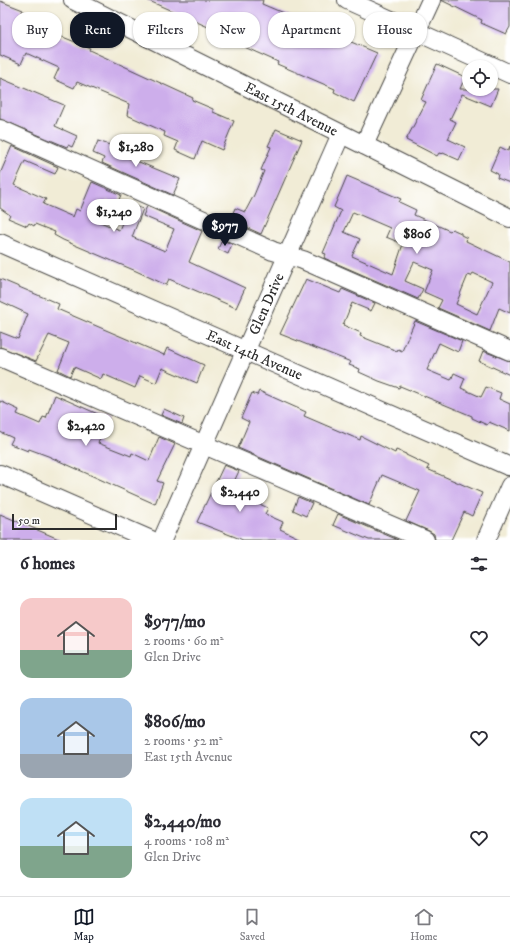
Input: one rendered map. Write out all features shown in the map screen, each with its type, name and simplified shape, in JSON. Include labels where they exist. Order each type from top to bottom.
[{"type":"street","name":"East 15th Avenue","points":[[73,0],[103,7],[364,146],[510,218]]},
{"type":"street","points":[[347,0],[374,12]]},
{"type":"street","points":[[426,12],[431,0]]},
{"type":"street","points":[[427,36],[510,74]]},
{"type":"street","points":[[364,146],[409,48]]},
{"type":"street","points":[[0,129],[273,250],[303,260],[510,351]]},
{"type":"street","name":"Glen Drive","points":[[162,540],[205,446],[341,134]]},
{"type":"street","name":"East 14th Avenue","points":[[0,243],[509,469]]},
{"type":"street","points":[[0,357],[425,540]]},
{"type":"street","points":[[0,474],[151,540]]},
{"type":"street","points":[[486,540],[510,486]]},
{"type":"building","points":[[147,0],[263,0],[262,4],[281,12],[268,12],[268,48],[355,48],[355,44],[377,53],[354,102],[334,92],[335,89],[277,64],[278,62],[247,48],[260,48],[260,12],[206,12],[206,26],[198,23],[198,12],[174,12]]},
{"type":"building","points":[[441,0],[510,0],[510,27],[506,34],[481,23],[482,20]]},
{"type":"building","points":[[0,1],[23,10],[22,12],[12,12],[12,48],[62,48],[62,37],[70,40],[70,48],[90,48],[89,50],[193,98],[192,100],[213,109],[213,112],[234,121],[222,150],[202,141],[195,159],[175,150],[178,142],[164,136],[165,132],[127,115],[129,104],[77,82],[74,88],[54,79],[59,68],[26,53],[21,64],[0,55]]},
{"type":"building","points":[[437,64],[462,76],[462,84],[460,89],[462,89],[462,94],[450,119],[456,122],[448,139],[465,147],[459,160],[443,153],[439,153],[437,156],[406,140],[426,102],[421,100]]},
{"type":"building","points":[[0,78],[64,105],[55,126],[77,136],[72,147],[68,145],[67,147],[0,119]]},
{"type":"building","points":[[467,96],[495,96],[491,106]]},
{"type":"building","points":[[276,129],[302,140],[261,234],[230,220],[235,208],[245,212],[254,195],[264,171],[261,170],[271,147],[268,146]]},
{"type":"building","points":[[98,141],[124,150],[122,155],[180,179],[173,195],[102,163],[104,158],[93,153]]},
{"type":"building","points":[[12,146],[58,167],[55,174],[25,161],[14,185],[46,199],[43,204],[73,217],[76,209],[80,211],[92,182],[121,195],[117,204],[107,200],[98,221],[119,230],[130,204],[143,209],[132,237],[165,251],[174,229],[143,216],[147,206],[202,231],[189,262],[245,288],[236,308],[169,279],[166,285],[63,240],[54,235],[55,232],[35,224],[34,226],[29,223],[27,226],[8,218],[10,215],[0,208],[0,174]]},
{"type":"building","points":[[510,146],[510,183],[497,178],[498,174],[490,170],[500,147],[508,151]]},
{"type":"building","points":[[347,176],[401,199],[399,202],[416,210],[414,215],[450,231],[452,229],[461,233],[461,235],[467,238],[466,241],[510,262],[510,313],[499,308],[490,331],[438,308],[442,300],[424,292],[433,270],[414,262],[405,281],[423,289],[418,299],[324,258],[326,254],[323,253],[341,211],[334,207]],"holes":[[[353,212],[390,228],[386,237],[403,244],[393,274],[352,256],[360,239],[344,232]],[[473,273],[492,282],[477,314],[456,304],[468,275],[471,276]]]},
{"type":"building","points":[[222,240],[232,244],[228,254],[218,249]]},
{"type":"building","points":[[0,279],[59,304],[57,309],[164,355],[167,348],[204,365],[197,383],[162,368],[156,383],[140,376],[135,388],[103,374],[101,379],[74,367],[70,376],[58,370],[69,343],[49,335],[36,361],[0,347],[0,332],[18,339],[28,314],[0,301]]},
{"type":"building","points":[[306,279],[340,293],[342,289],[375,303],[371,311],[352,303],[343,325],[361,333],[360,336],[397,351],[398,349],[402,351],[415,321],[462,341],[458,352],[439,343],[427,370],[451,380],[454,373],[465,378],[461,388],[481,397],[486,387],[501,393],[499,399],[510,404],[510,431],[489,422],[487,425],[472,418],[472,416],[400,386],[399,388],[379,381],[359,372],[360,369],[349,365],[351,362],[280,334]]},
{"type":"building","points":[[483,351],[510,361],[510,375],[479,361]]},
{"type":"building","points":[[259,391],[306,412],[304,416],[360,440],[361,436],[395,453],[396,450],[406,454],[429,466],[427,469],[482,493],[472,516],[464,512],[451,540],[435,540],[434,534],[406,521],[420,491],[382,475],[369,505],[238,448],[249,422],[241,418],[252,393],[257,395]]},
{"type":"building","points":[[55,395],[109,419],[98,443],[131,456],[132,453],[149,461],[159,437],[175,444],[157,481],[163,483],[155,504],[48,456],[29,449],[28,451],[10,444],[13,438],[0,432],[0,401],[19,410],[17,414],[40,424],[43,417],[46,418]]},
{"type":"building","points":[[164,409],[184,418],[182,424],[161,415]]},
{"type":"building","points":[[224,465],[239,471],[232,486],[251,494],[249,499],[268,508],[265,514],[283,522],[280,529],[303,540],[243,540],[197,522]]},
{"type":"building","points":[[298,497],[312,503],[306,516],[293,510]]},
{"type":"building","points":[[0,514],[61,540],[0,540]]},
{"type":"building","points":[[338,514],[398,540],[369,540],[333,525]]}]
